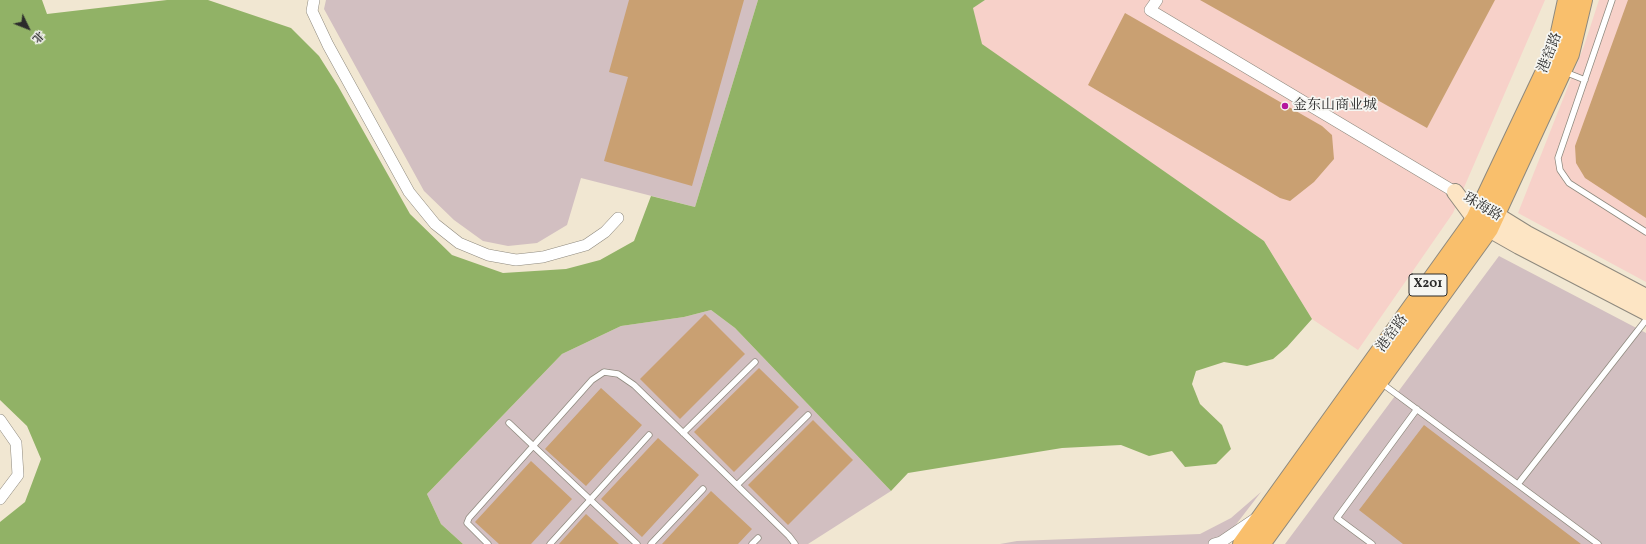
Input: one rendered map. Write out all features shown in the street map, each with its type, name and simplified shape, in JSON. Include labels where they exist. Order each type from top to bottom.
[{"type":"main road","name":"港窑路","points":[[1242,544],[1485,217],[1557,46],[1567,0]]},
{"type":"main road","name":"港窑路","points":[[1261,544],[1378,381],[1485,217],[1570,54],[1583,0]]},
{"type":"main road","name":"珠海路","points":[[1455,192],[1519,246],[1646,312]]},
{"type":"main road","name":"珠海路","points":[[1485,217],[1646,297]]},
{"type":"street","points":[[314,0],[312,11],[328,45],[409,192],[435,224],[459,243],[488,255],[516,260],[543,257],[586,245],[605,232],[618,218]]},
{"type":"street","points":[[1157,0],[1150,10],[1455,192]]},
{"type":"street","points":[[0,420],[16,443],[18,475],[0,499]]},
{"type":"street","points":[[1214,544],[1221,542],[1267,510]]},
{"type":"lane","points":[[1612,0],[1558,158],[1560,170],[1569,183],[1646,232]]},
{"type":"lane","points":[[1562,71],[1585,80]]},
{"type":"lane","points":[[1518,484],[1646,320]]},
{"type":"lane","points":[[683,433],[755,362]]},
{"type":"lane","points":[[488,544],[468,523],[469,518],[592,380],[604,372],[618,374],[634,385],[789,536],[795,544]]},
{"type":"lane","points":[[1378,381],[1598,544]]},
{"type":"lane","points":[[1372,544],[1337,518],[1417,409]]},
{"type":"lane","points":[[737,485],[808,415]]},
{"type":"lane","points":[[509,423],[637,544]]},
{"type":"lane","points":[[550,544],[649,435]]},
{"type":"lane","points":[[651,544],[703,489]]},
{"type":"lane","points":[[752,544],[758,538]]},
{"type":"shaded area","points":[[326,0],[758,0],[695,207],[581,178],[567,225],[537,243],[508,246],[483,241],[454,220],[424,191],[324,9]]},
{"type":"shaded area","name":"金东山商业城","points":[[985,0],[1545,0],[1453,213],[1358,350],[1312,319],[1264,241],[981,44],[973,8]]},
{"type":"shaded area","points":[[1599,0],[1646,0],[1646,282],[1518,213],[1584,46]]},
{"type":"shaded area","points":[[1499,256],[1646,333],[1646,544],[1285,544]]},
{"type":"shaded area","points":[[711,310],[735,328],[891,491],[808,544],[463,544],[441,524],[427,494],[562,354],[621,326],[684,317]]},
{"type":"shaded area","points":[[1261,492],[1221,544],[1000,544],[1017,541],[1200,534],[1231,518]]},
{"type":"green space","points":[[0,0],[42,0],[47,14],[167,0],[208,0],[291,28],[319,56],[338,86],[410,214],[452,255],[503,273],[566,269],[600,260],[634,241],[651,196],[695,207],[758,0],[985,0],[973,8],[982,44],[1264,241],[1312,319],[1287,347],[1273,359],[1247,366],[1224,362],[1196,371],[1192,384],[1200,404],[1222,425],[1231,449],[1216,464],[1185,467],[1172,451],[1149,456],[1121,445],[1062,448],[908,473],[891,491],[735,328],[711,310],[684,317],[621,326],[562,354],[427,494],[441,524],[463,544],[0,544],[0,522],[25,502],[41,459],[27,426],[0,400]]},
{"type":"building","points":[[629,0],[744,0],[692,186],[604,161],[628,77],[609,72]]},
{"type":"building","points":[[1200,0],[1495,0],[1427,128]]},
{"type":"building","points":[[1628,0],[1646,0],[1646,218],[1585,178],[1576,163],[1575,146]]},
{"type":"building","points":[[1125,13],[1322,126],[1332,135],[1334,159],[1314,182],[1290,201],[1280,198],[1088,85]]},
{"type":"building","points":[[705,314],[745,354],[680,419],[640,379]]},
{"type":"building","points":[[759,368],[799,407],[734,472],[694,432]]},
{"type":"building","points":[[601,388],[642,425],[586,486],[545,449]]},
{"type":"building","points":[[813,420],[853,460],[788,525],[748,485]]},
{"type":"building","points":[[1424,425],[1581,544],[1403,544],[1359,510]]},
{"type":"building","points":[[658,438],[699,475],[642,537],[601,499]]},
{"type":"building","points":[[531,461],[572,499],[531,544],[499,544],[475,522]]},
{"type":"building","points":[[711,491],[752,529],[738,544],[662,544]]},
{"type":"building","points":[[586,514],[619,544],[559,544]]},
{"type":"place","name":"金东山商业城","points":[[1285,106]]}]
